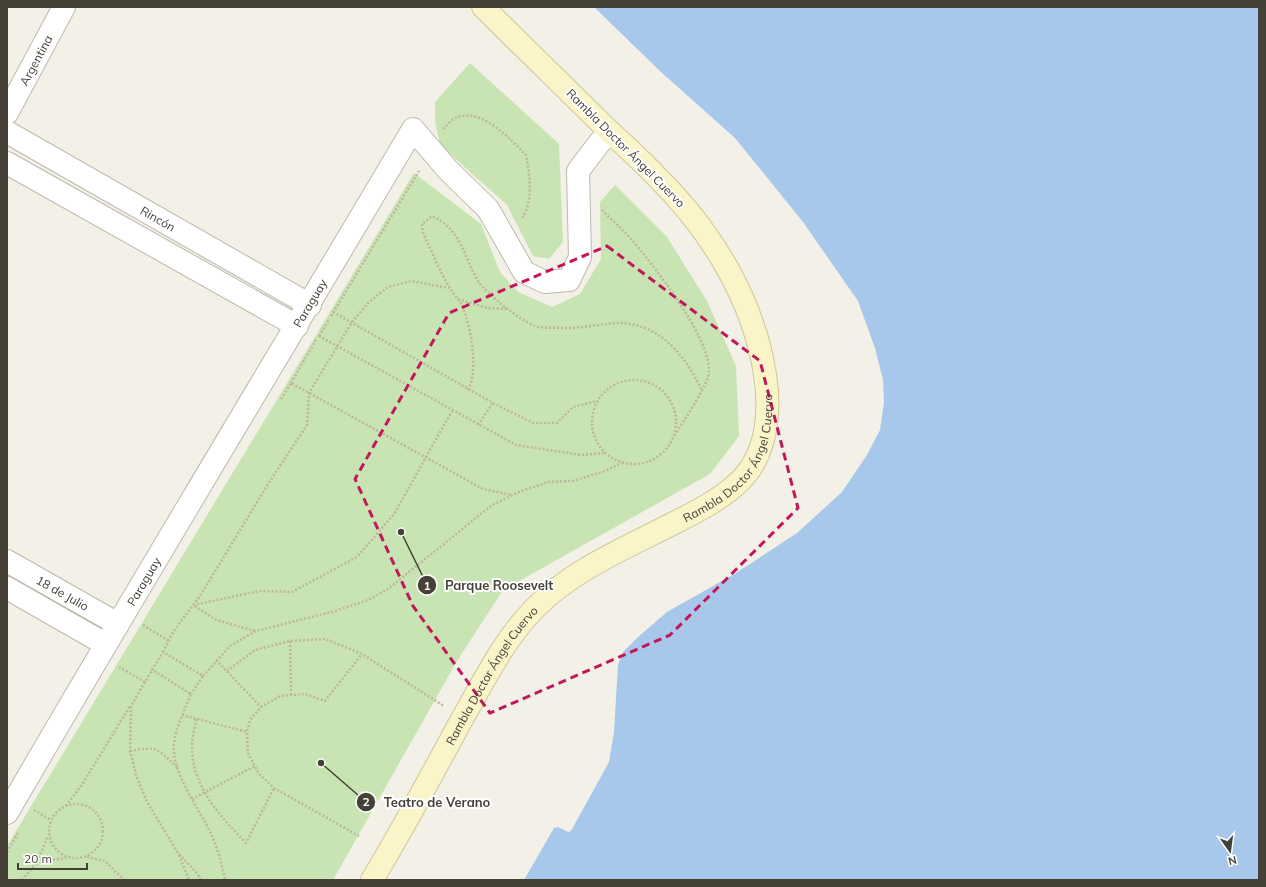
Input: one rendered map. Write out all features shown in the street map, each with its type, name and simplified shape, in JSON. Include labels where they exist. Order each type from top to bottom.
[{"type":"street","name":"Argentina","points":[[7,112],[64,7]]},
{"type":"street","name":"Rambla Doctor Ángel Cuervo","points":[[372,880],[503,647],[536,607],[560,587],[589,568],[720,497],[740,481],[753,466],[761,448],[766,423],[768,401],[765,373],[754,329],[747,309],[734,281],[699,223],[657,176],[611,133],[483,7]]},
{"type":"street","name":"Paraguay","points":[[7,813],[105,644],[310,305],[413,129],[448,170],[488,209],[524,272],[545,282],[569,280],[580,258],[578,171],[600,142],[611,133]]},
{"type":"street","name":"Rincón","points":[[7,132],[310,305]]},
{"type":"street","points":[[7,163],[297,326]]},
{"type":"street","name":"18 de Julio","points":[[7,560],[118,624]]},
{"type":"street","name":"18 de Julio","points":[[7,588],[105,644]]},
{"type":"path","points":[[443,129],[457,117],[476,116],[504,133],[526,155],[530,197],[528,210],[506,239]]},
{"type":"path","points":[[291,383],[417,174]]},
{"type":"path","points":[[578,188],[630,238],[659,274],[702,341],[709,371],[702,391],[669,447],[654,459],[635,464],[622,463],[605,453],[596,442],[592,428],[592,414],[597,401],[606,390],[617,383],[631,379],[645,380],[658,386],[668,395],[675,408],[677,421],[675,435]]},
{"type":"path","points":[[66,806],[83,783],[131,706],[173,632],[193,605],[268,484],[307,425],[309,393],[352,322],[369,302],[388,287],[411,281],[449,288],[462,305],[472,343],[472,382],[468,390]]},
{"type":"path","points":[[457,299],[487,308],[508,309]]},
{"type":"path","points":[[352,322],[493,404],[533,423],[557,423],[574,407],[597,401]]},
{"type":"path","points":[[338,347],[516,445],[582,456],[605,453]]},
{"type":"path","points":[[309,393],[483,489],[512,495]]},
{"type":"path","points":[[478,425],[493,404]]},
{"type":"path","points":[[193,605],[260,591],[292,592],[357,557],[394,514],[452,411]]},
{"type":"path","points":[[225,880],[212,836],[192,799],[178,768],[174,743],[182,715],[191,694],[216,660],[230,646],[256,631],[335,611],[368,600],[388,589],[424,561],[461,528],[492,505],[512,495],[548,482],[572,480],[602,472],[622,463]]},
{"type":"path","points":[[193,605],[216,620],[256,631]]},
{"type":"path","points":[[142,625],[169,641]]},
{"type":"path","points":[[227,671],[255,650],[290,641],[325,640],[362,654],[463,718]]},
{"type":"path","points":[[290,641],[291,695]]},
{"type":"path","points":[[163,652],[203,676]]},
{"type":"path","points":[[359,836],[274,788],[259,774],[248,753],[247,732],[250,720],[261,707],[280,696],[305,694],[324,701],[362,654]]},
{"type":"path","points":[[216,660],[261,707]]},
{"type":"path","points":[[117,666],[144,682]]},
{"type":"path","points":[[151,669],[191,694]]},
{"type":"path","points":[[131,706],[130,751],[136,774],[147,802],[178,853],[189,880]]},
{"type":"path","points":[[182,715],[247,732]]},
{"type":"path","points":[[196,719],[192,746],[195,772],[217,812],[246,843],[274,788]]},
{"type":"path","points":[[130,751],[151,748],[158,751],[178,768]]},
{"type":"path","points":[[192,799],[255,766]]},
{"type":"path","points":[[22,880],[37,862],[49,833],[51,820],[55,812],[66,806],[80,804],[88,806],[100,819],[103,827],[100,844],[94,852],[86,857]]},
{"type":"path","points":[[32,809],[51,820]]},
{"type":"path","points":[[49,833],[53,846],[59,853],[67,857]]},
{"type":"path","points":[[178,853],[197,873],[201,880]]},
{"type":"path","points":[[37,862],[67,857],[86,857],[105,861],[124,880]]},
{"type":"highlighted area","points":[[607,246],[760,361],[798,508],[670,635],[490,713],[413,606],[355,479],[449,313]]},
{"type":"green space","points":[[470,63],[559,144],[563,242],[549,259],[533,256],[507,205],[440,145],[435,121],[435,102]]},
{"type":"green space","points":[[414,173],[481,224],[500,272],[518,292],[552,307],[580,294],[601,259],[600,202],[615,185],[667,237],[707,301],[736,366],[739,436],[710,474],[503,590],[457,661],[333,880],[7,880],[7,846]]},
{"type":"water","points":[[594,7],[1259,7],[1259,880],[524,880],[554,828],[558,827],[568,832],[571,831],[609,762],[614,732],[618,665],[623,652],[667,612],[736,573],[797,533],[842,492],[867,455],[880,430],[884,402],[883,380],[875,348],[858,301],[803,222],[735,138],[661,72]]},
{"type":"place","name":"Parque Roosevelt","points":[[401,532]]},
{"type":"place","name":"Teatro de Verano","points":[[321,763]]}]
